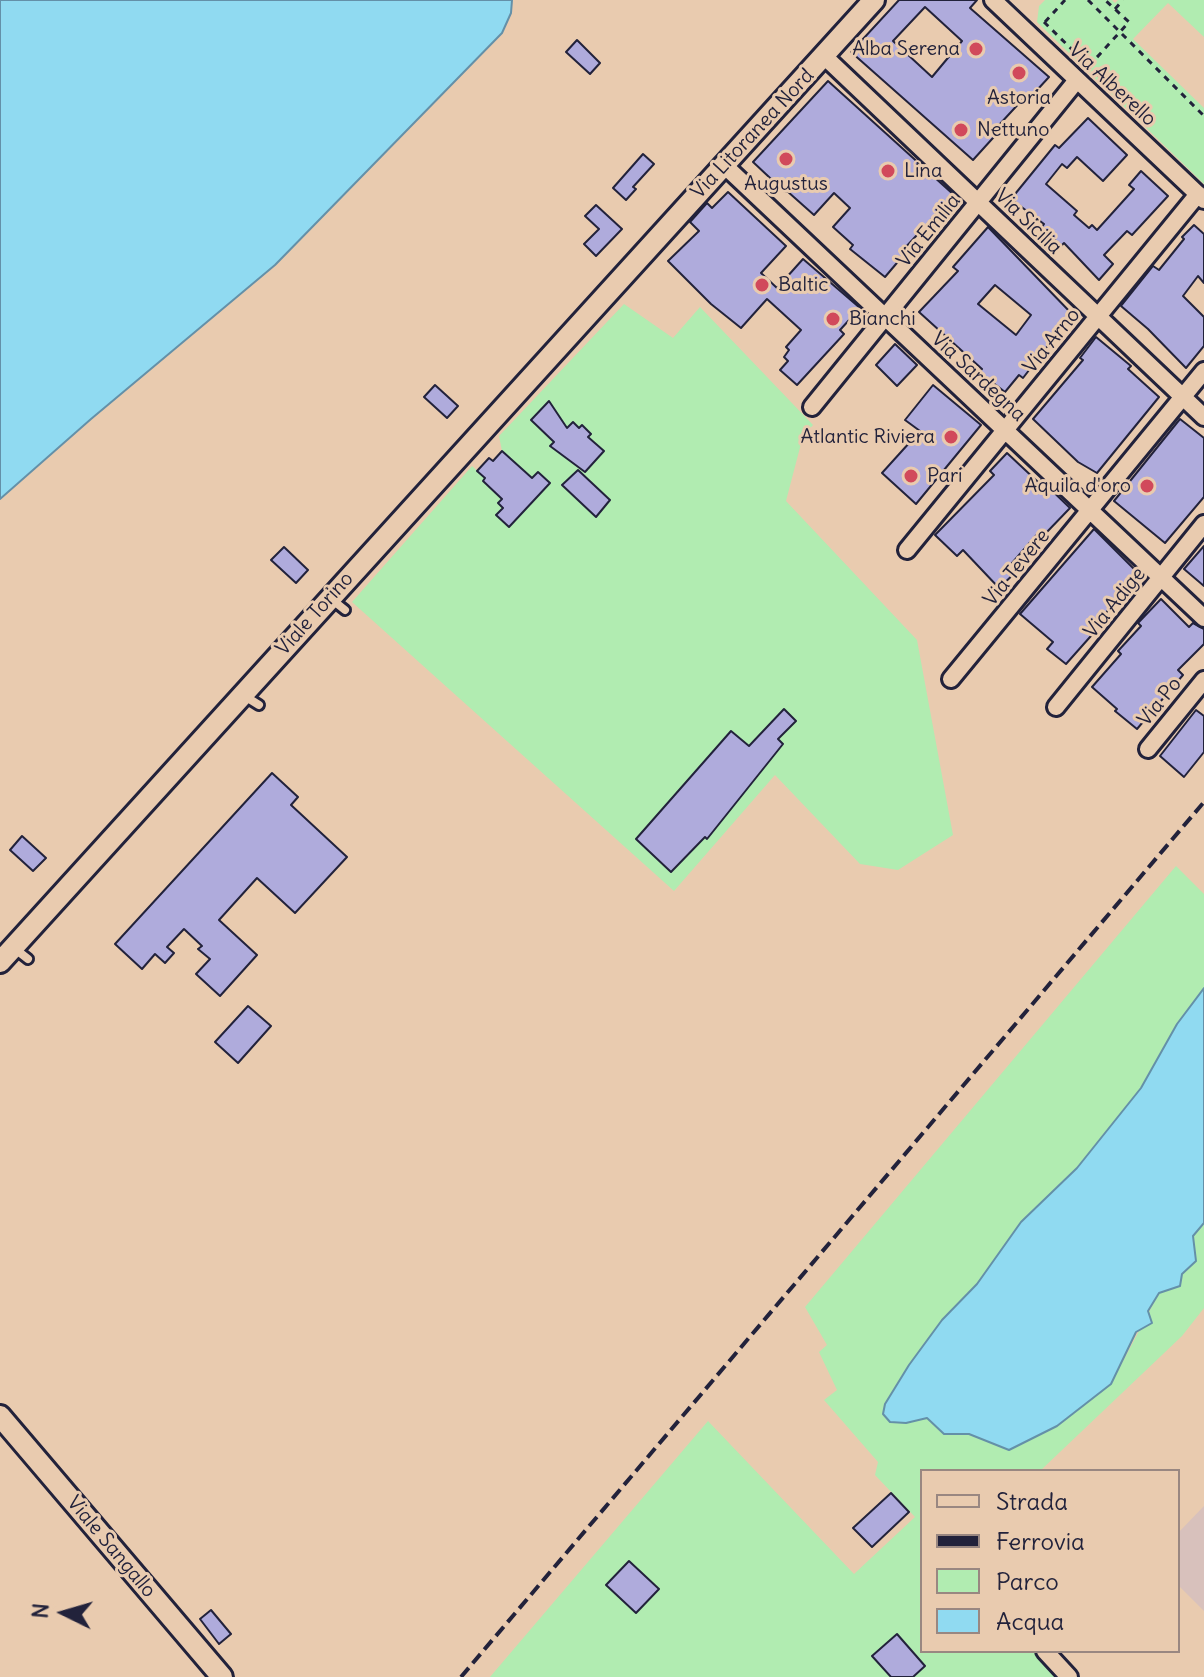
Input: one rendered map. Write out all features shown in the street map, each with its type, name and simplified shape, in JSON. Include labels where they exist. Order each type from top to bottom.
[{"type":"street","name":"Via Litoranea Nord","points":[[631,266],[874,0]]},
{"type":"street","name":"Via Alberello","points":[[993,0],[1201,197]]},
{"type":"street","name":"Via Sicilia","points":[[824,56],[1204,417]]},
{"type":"street","name":"Via Emilia","points":[[812,407],[1077,80]]},
{"type":"street","name":"Via Sardegna","points":[[724,165],[1204,618]]},
{"type":"street","name":"Via Arno","points":[[907,550],[1098,316],[1201,197]]},
{"type":"street","name":"Viale Torino","points":[[14,956],[338,604],[631,266]]},
{"type":"street","name":"Via Tevere","points":[[951,679],[1204,371]]},
{"type":"street","name":"Via Adige","points":[[1056,707],[1204,524]]},
{"type":"street","name":"Via Po","points":[[1148,749],[1204,680]]},
{"type":"street","name":"Viale Sangallo","points":[[0,1416],[222,1677]]},
{"type":"street","points":[[1047,1653],[1069,1677]]},
{"type":"path","points":[[1031,36],[1065,0]]},
{"type":"path","points":[[1088,0],[1204,116]]},
{"type":"path","points":[[1077,80],[1129,22],[1105,0]]},
{"type":"path","points":[[1115,9],[1123,0]]},
{"type":"path","points":[[1044,22],[1156,132]]},
{"type":"shaded area","points":[[1204,1506],[1204,1611],[1180,1587],[1180,1531]]},
{"type":"green space","points":[[1045,0],[1112,0],[1115,3],[1118,0],[1204,0],[1204,37],[1168,3],[1133,39],[1204,108],[1204,184],[1037,22],[1039,6]]},
{"type":"green space","points":[[624,304],[673,338],[700,307],[813,425],[803,436],[786,501],[917,640],[953,835],[898,870],[860,864],[775,775],[674,891],[352,602],[472,466],[502,499],[498,503],[503,508],[532,478],[502,451],[499,436]]},
{"type":"green space","points":[[1176,866],[1204,894],[1204,988],[1177,1024],[1141,1088],[1077,1168],[1021,1222],[977,1284],[942,1320],[909,1365],[883,1414],[890,1422],[906,1423],[927,1418],[944,1434],[969,1434],[1009,1450],[1111,1384],[1159,1293],[1180,1286],[1182,1274],[1196,1261],[1193,1236],[1204,1223],[1204,1308],[1182,1336],[1042,1469],[920,1469],[920,1653],[1039,1653],[1062,1677],[490,1677],[708,1421],[854,1574],[915,1517],[875,1475],[878,1462],[824,1400],[837,1390],[819,1352],[827,1345],[805,1307]]},
{"type":"water","points":[[0,0],[512,0],[511,13],[502,33],[275,265],[0,499]]},
{"type":"water","points":[[1204,988],[1204,1223],[1193,1236],[1196,1261],[1182,1274],[1180,1286],[1159,1293],[1148,1311],[1152,1323],[1136,1332],[1111,1384],[1057,1426],[1009,1450],[969,1434],[944,1434],[927,1418],[906,1423],[890,1422],[883,1414],[885,1404],[909,1365],[942,1320],[977,1284],[1021,1222],[1077,1168],[1141,1088],[1177,1024]]},
{"type":"building","points":[[899,0],[977,0],[970,8],[1049,77],[999,125],[1002,128],[973,160],[851,52]],"holes":[[[925,7],[962,41],[932,77],[893,41]]]},
{"type":"building","points":[[577,40],[600,63],[590,74],[566,52]]},
{"type":"building","points":[[828,81],[954,195],[904,249],[907,251],[885,277],[850,249],[853,245],[833,227],[850,208],[834,193],[814,215],[753,162]]},
{"type":"building","points":[[1088,118],[1127,155],[1103,181],[1077,157],[1067,168],[1062,164],[1046,184],[1077,211],[1074,215],[1089,228],[1092,225],[1097,230],[1134,189],[1129,185],[1141,171],[1168,196],[1132,235],[1127,231],[1104,255],[1113,264],[1099,280],[1064,243],[1061,246],[1042,227],[1044,224],[1011,199],[1055,145],[1059,148]]},
{"type":"building","points":[[643,154],[654,164],[633,187],[636,189],[626,200],[613,188]]},
{"type":"building","points":[[728,192],[786,246],[761,273],[777,288],[803,259],[860,308],[840,330],[844,334],[797,385],[780,370],[788,361],[784,357],[789,350],[786,347],[801,330],[767,299],[741,328],[711,304],[668,261],[699,231],[690,222],[707,203],[712,208]]},
{"type":"building","points":[[596,205],[622,229],[596,256],[584,244],[599,229],[585,216]]},
{"type":"building","points":[[1194,225],[1204,234],[1204,283],[1198,276],[1183,296],[1204,317],[1204,346],[1186,368],[1121,306],[1153,266],[1159,270]]},
{"type":"building","points":[[988,227],[1072,314],[1023,378],[1019,375],[1005,392],[979,372],[982,369],[919,312],[958,271],[953,267]],"holes":[[[995,285],[1031,315],[1016,335],[978,304]]]},
{"type":"building","points":[[1096,337],[1131,366],[1128,369],[1159,397],[1097,473],[1078,462],[1033,419],[1083,360],[1080,358]]},
{"type":"building","points":[[895,344],[917,365],[897,386],[876,365]]},
{"type":"building","points":[[435,385],[458,406],[447,418],[424,397]]},
{"type":"building","points":[[933,385],[981,425],[916,504],[882,473],[920,431],[905,420]]},
{"type":"building","points":[[549,401],[567,428],[573,422],[579,428],[582,425],[591,434],[588,437],[604,451],[585,472],[550,446],[554,442],[531,420]]},
{"type":"building","points":[[1180,419],[1204,438],[1204,497],[1165,543],[1114,501]]},
{"type":"building","points":[[502,451],[532,478],[538,472],[550,483],[509,527],[496,515],[503,508],[498,503],[502,499],[477,471],[489,458],[493,461]]},
{"type":"building","points":[[1007,453],[1070,508],[1045,534],[1041,530],[1012,563],[1018,570],[999,588],[963,550],[957,556],[935,535],[994,475],[990,471]]},
{"type":"building","points":[[578,470],[610,500],[596,517],[562,485]]},
{"type":"building","points":[[1094,529],[1141,576],[1103,616],[1106,619],[1066,664],[1047,649],[1053,642],[1020,614]]},
{"type":"building","points":[[1204,546],[1204,586],[1184,569]]},
{"type":"building","points":[[284,547],[308,570],[296,583],[271,560]]},
{"type":"building","points":[[1161,599],[1189,627],[1193,623],[1204,629],[1204,644],[1178,670],[1183,675],[1137,729],[1092,687],[1121,654],[1118,651],[1141,626],[1138,623]]},
{"type":"building","points":[[784,709],[796,721],[778,739],[783,744],[707,839],[705,837],[671,872],[636,839],[731,731],[749,746]]},
{"type":"building","points":[[1196,710],[1204,716],[1204,752],[1184,777],[1160,756]]},
{"type":"building","points":[[272,773],[298,797],[291,805],[347,857],[295,913],[257,878],[219,920],[257,955],[220,996],[196,974],[210,959],[198,949],[202,946],[184,929],[167,947],[174,953],[165,963],[155,954],[142,969],[115,944]]},
{"type":"building","points":[[22,836],[46,858],[33,871],[10,850]]},
{"type":"building","points":[[248,1006],[271,1026],[238,1063],[215,1042]]},
{"type":"building","points":[[891,1493],[909,1512],[872,1547],[853,1528]]},
{"type":"building","points":[[629,1561],[659,1589],[636,1613],[606,1585]]},
{"type":"building","points":[[211,1610],[231,1634],[219,1644],[200,1619]]},
{"type":"building","points":[[897,1634],[925,1666],[913,1677],[891,1677],[872,1656]]},
{"type":"railway","points":[[461,1677],[1204,802]]},
{"type":"place","name":"Alba Serena","points":[[976,49]]},
{"type":"place","name":"Astoria","points":[[1019,73]]},
{"type":"place","name":"Nettuno","points":[[961,130]]},
{"type":"place","name":"Augustus","points":[[786,159]]},
{"type":"place","name":"Lina","points":[[888,171]]},
{"type":"place","name":"Baltic","points":[[762,285]]},
{"type":"place","name":"Bianchi","points":[[833,319]]},
{"type":"place","name":"Atlantic Riviera","points":[[951,437]]},
{"type":"place","name":"Pari","points":[[911,476]]},
{"type":"place","name":"Aquila d'oro","points":[[1147,486]]}]
